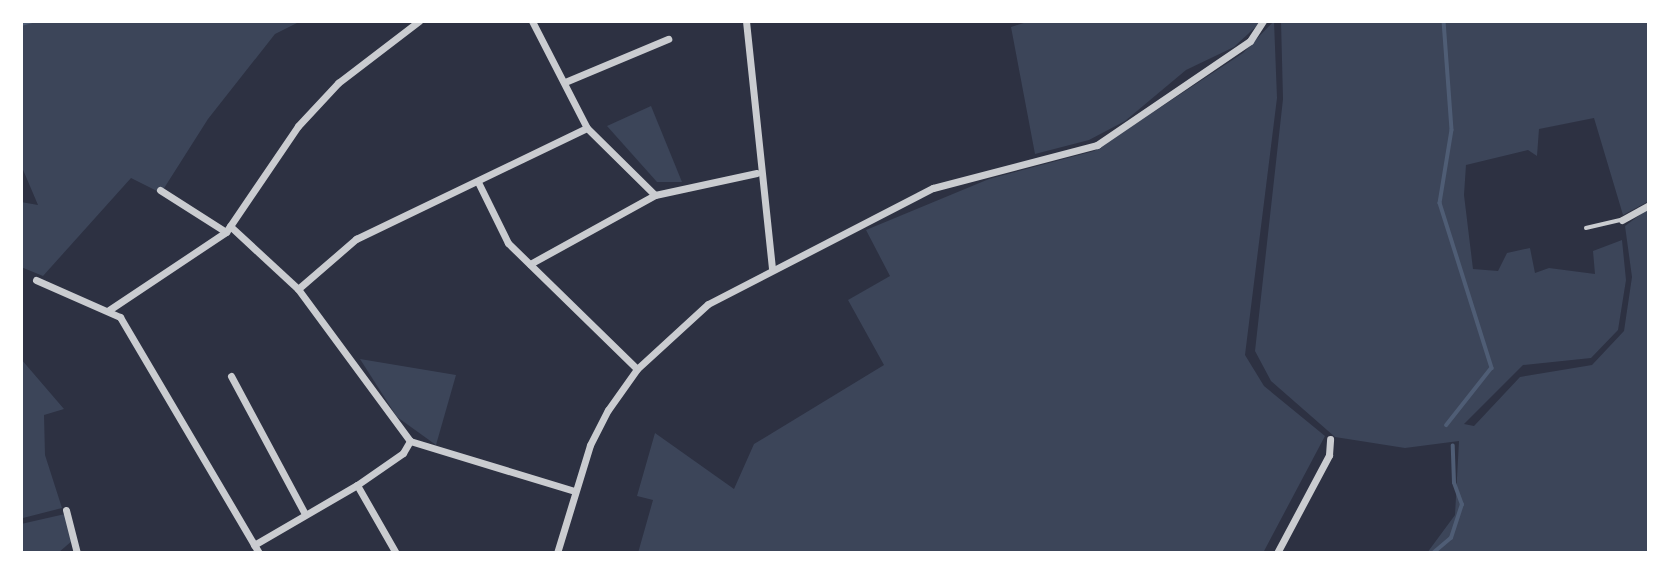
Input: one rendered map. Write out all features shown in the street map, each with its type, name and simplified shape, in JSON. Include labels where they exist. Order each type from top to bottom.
[{"type":"street","points":[[109,310],[228,229],[298,126],[338,83],[419,21]]},
{"type":"street","points":[[532,21],[587,128],[655,195]]},
{"type":"street","points":[[746,21],[757,173],[772,269]]},
{"type":"street","points":[[557,553],[575,491],[599,425],[637,369],[708,304],[933,188],[1097,145],[1250,41],[1263,21]]},
{"type":"street","points":[[565,82],[668,39]]},
{"type":"street","points":[[298,289],[342,247],[587,128]]},
{"type":"street","points":[[530,264],[655,195],[757,173]]},
{"type":"street","points":[[478,181],[508,243],[637,369]]},
{"type":"street","points":[[160,190],[228,229],[298,289],[410,441],[575,491]]},
{"type":"street","points":[[1622,220],[1649,205]]},
{"type":"street","points":[[36,280],[120,317],[259,553]]},
{"type":"street","points":[[231,376],[305,514]]},
{"type":"street","points":[[1277,553],[1329,455],[1330,439]]},
{"type":"street","points":[[254,545],[357,485],[403,453],[410,441]]},
{"type":"street","points":[[357,485],[396,553]]},
{"type":"street","points":[[66,510],[77,553]]},
{"type":"lane","points":[[1586,228],[1622,220]]},
{"type":"shaded area","points":[[21,21],[301,21],[275,34],[208,119],[161,193],[131,178],[43,276],[21,267],[21,202],[38,205],[21,165]]},
{"type":"shaded area","points":[[1030,21],[1262,21],[1234,47],[1186,70],[1125,121],[1089,140],[1035,154],[1011,27]]},
{"type":"shaded area","points":[[1274,21],[1277,98],[1245,355],[1264,386],[1325,436],[1263,553],[638,553],[653,500],[637,496],[655,433],[734,489],[754,444],[884,365],[848,300],[890,276],[866,230],[989,179],[1094,151],[1243,53]]},
{"type":"shaded area","points":[[1281,21],[1649,21],[1649,201],[1623,215],[1594,118],[1539,129],[1537,156],[1528,150],[1466,165],[1464,195],[1473,269],[1498,271],[1507,253],[1530,248],[1535,273],[1549,268],[1595,274],[1593,251],[1622,240],[1626,280],[1618,330],[1591,358],[1523,365],[1464,424],[1474,426],[1520,377],[1592,365],[1624,331],[1632,277],[1625,226],[1649,208],[1649,553],[1427,553],[1455,515],[1459,441],[1405,448],[1335,437],[1271,381],[1255,351],[1283,99]]},
{"type":"shaded area","points":[[651,106],[682,182],[657,182],[607,126]]},
{"type":"shaded area","points":[[21,359],[64,409],[44,415],[45,455],[62,508],[23,518]]},
{"type":"shaded area","points":[[360,359],[456,375],[436,445],[397,417]]},
{"type":"shaded area","points":[[65,514],[73,540],[58,553],[21,553],[21,524]]},
{"type":"waterway","points":[[21,24],[32,21]]},
{"type":"waterway","points":[[1444,21],[1452,130],[1440,203],[1492,368],[1447,425]]},
{"type":"waterway","points":[[1433,553],[1451,538],[1462,505],[1454,483],[1453,446]]}]
